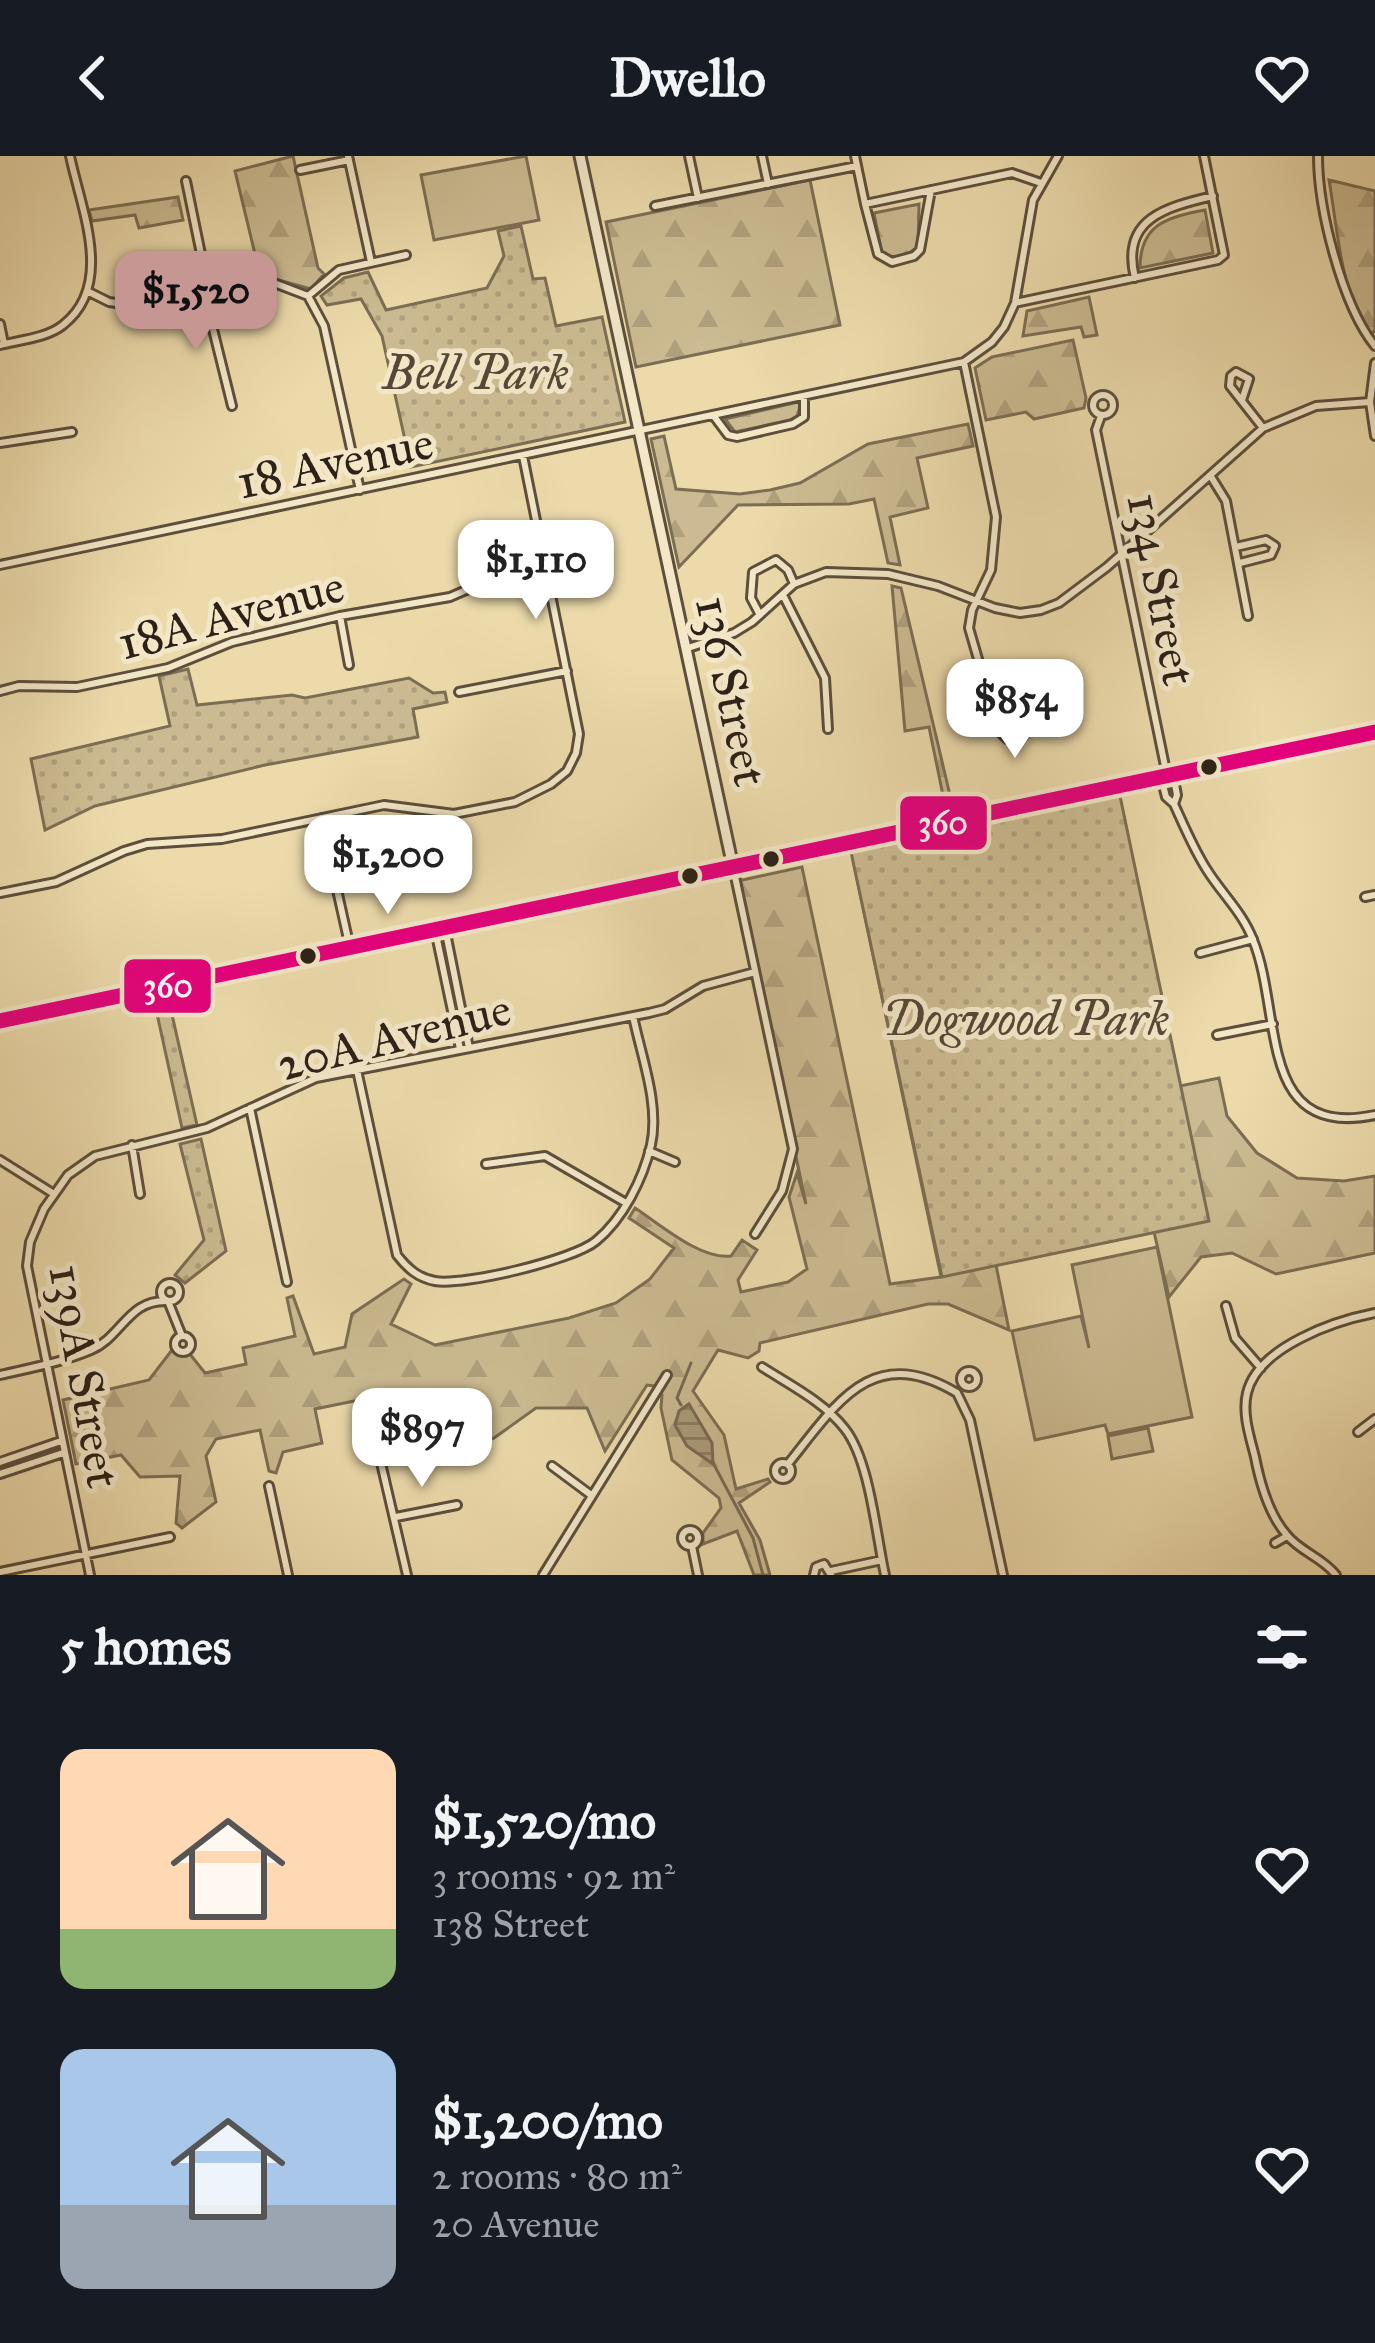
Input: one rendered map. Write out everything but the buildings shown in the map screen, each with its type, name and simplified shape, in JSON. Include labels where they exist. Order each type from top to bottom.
[{"type":"street","points":[[0,324],[2,344],[64,325],[89,292],[91,252],[70,156]]},
{"type":"street","name":"136 Street","points":[[580,156],[793,1149],[782,1191],[755,1234]]},
{"type":"street","points":[[689,156],[698,198]]},
{"type":"street","points":[[762,156],[768,184]]},
{"type":"street","points":[[855,156],[883,260],[904,259],[920,250],[931,190]]},
{"type":"street","points":[[991,704],[1024,703],[1034,717],[1032,729],[1014,740],[1001,735],[991,704],[969,628],[992,570],[996,517],[964,362],[992,342],[1015,304],[1028,218],[1058,156]]},
{"type":"street","points":[[1015,304],[1225,255],[1204,156]]},
{"type":"street","points":[[1318,156],[1320,185],[1347,301],[1375,346]]},
{"type":"street","points":[[300,170],[349,158],[371,262]]},
{"type":"street","points":[[656,206],[857,166]]},
{"type":"street","points":[[865,204],[1012,173],[1041,183]]},
{"type":"street","points":[[186,181],[209,293],[207,305],[232,406]]},
{"type":"street","points":[[1135,278],[1132,253],[1144,224],[1169,206],[1213,196]]},
{"type":"street","points":[[308,296],[330,275],[406,254]]},
{"type":"street","points":[[89,292],[109,302],[138,306],[274,283],[308,296],[324,326],[360,490]]},
{"type":"street","name":"18 Avenue","points":[[0,565],[964,362]]},
{"type":"street","points":[[1375,363],[1370,402],[1375,436]]},
{"type":"street","points":[[713,415],[728,435],[737,436],[794,424],[804,417],[804,396]]},
{"type":"street","points":[[1242,400],[1263,428]]},
{"type":"street","points":[[686,649],[734,632],[794,584],[826,572],[868,572],[924,582],[1020,613],[1041,610],[1074,593],[1263,428],[1316,406],[1370,402]]},
{"type":"street","name":"134 Street","points":[[1100,416],[1096,430],[1167,776],[1178,795],[1174,804],[1206,868],[1253,939],[1287,1083],[1300,1103],[1320,1116],[1343,1120],[1375,1114]]},
{"type":"street","points":[[0,442],[72,432]]},
{"type":"street","points":[[0,893],[56,882],[147,844],[222,839],[384,805],[466,813],[524,799],[567,771],[579,734],[523,456]]},
{"type":"street","points":[[1210,475],[1222,489],[1248,616]]},
{"type":"street","points":[[1236,547],[1266,540],[1275,546],[1271,555],[1240,562]]},
{"type":"street","points":[[760,615],[751,598],[753,572],[776,560],[794,584]]},
{"type":"street","name":"18A Avenue","points":[[0,691],[19,686],[77,687],[168,668],[232,641],[450,597],[496,578],[545,566]]},
{"type":"street","points":[[783,595],[825,678],[828,729]]},
{"type":"street","points":[[340,616],[350,665]]},
{"type":"street","points":[[459,692],[567,670]]},
{"type":"street","points":[[0,1022],[1375,732]]},
{"type":"street","points":[[321,818],[350,948]]},
{"type":"street","points":[[1365,897],[1375,895]]},
{"type":"street","points":[[440,929],[465,1048]]},
{"type":"street","points":[[1200,953],[1253,939]]},
{"type":"street","name":"20A Avenue","points":[[54,1194],[86,1161],[132,1144],[197,1131],[308,1081],[665,1009],[713,982],[755,972]]},
{"type":"street","points":[[357,1070],[398,1255],[417,1274],[436,1281],[456,1280],[572,1255],[601,1236],[626,1203],[649,1151],[653,1112],[633,1016]]},
{"type":"street","points":[[1217,1035],[1273,1024]]},
{"type":"street","points":[[250,1108],[287,1282]]},
{"type":"street","points":[[132,1144],[140,1194]]},
{"type":"street","points":[[649,1151],[675,1162]]},
{"type":"street","points":[[486,1164],[545,1156],[626,1203]]},
{"type":"street","points":[[0,1160],[54,1194]]},
{"type":"street","name":"139A Street","points":[[54,1194],[33,1231],[27,1267],[90,1575]]},
{"type":"street","points":[[0,1375],[46,1365],[102,1344],[140,1306],[168,1300],[182,1336]]},
{"type":"street","points":[[1226,1306],[1235,1338],[1261,1368]]},
{"type":"street","points":[[1336,1575],[1287,1536],[1263,1488],[1246,1418],[1249,1386],[1261,1368],[1328,1325],[1375,1313]]},
{"type":"street","points":[[762,1367],[845,1429],[859,1456],[885,1575]]},
{"type":"street","points":[[788,1464],[829,1413],[864,1381],[896,1372],[940,1383],[957,1394],[970,1420],[1004,1575]]},
{"type":"street","points":[[542,1575],[667,1375]]},
{"type":"street","points":[[957,1394],[964,1386]]},
{"type":"street","points":[[1358,1432],[1375,1420]]},
{"type":"street","points":[[61,1441],[1,1462],[2,1474],[64,1453]]},
{"type":"street","points":[[381,1462],[407,1575]]},
{"type":"street","points":[[551,1466],[591,1495]]},
{"type":"street","points":[[269,1486],[288,1575]]},
{"type":"street","points":[[394,1517],[457,1505]]},
{"type":"street","points":[[1275,1543],[1287,1536]]},
{"type":"street","points":[[0,1572],[170,1537]]},
{"type":"street","points":[[692,1546],[698,1575]]},
{"type":"street","points":[[814,1575],[821,1564],[831,1573],[881,1560]]},
{"type":"green space","points":[[293,156],[318,268],[324,274],[311,289],[261,279],[235,171]]},
{"type":"green space","points":[[526,156],[539,220],[434,240],[421,175]]},
{"type":"green space","points":[[810,180],[840,325],[636,367],[606,222]]},
{"type":"green space","points":[[1329,180],[1375,191],[1372,334],[1347,283]]},
{"type":"green space","points":[[178,197],[183,220],[139,228],[135,215],[92,221],[89,210]]},
{"type":"green space","points":[[919,204],[918,246],[901,256],[882,254],[874,213]]},
{"type":"green space","points":[[1205,210],[1213,253],[1140,268],[1151,232],[1169,220]]},
{"type":"green space","name":"Bell Park","points":[[521,226],[533,279],[545,278],[556,326],[602,317],[625,422],[411,467],[382,336],[361,299],[327,305],[321,296],[344,278],[368,272],[386,310],[487,288],[504,256],[498,231]]},
{"type":"green space","points":[[1089,297],[1097,335],[1084,337],[1081,327],[1023,336],[1027,311]]},
{"type":"green space","points":[[1073,340],[1084,408],[1034,419],[1026,412],[986,420],[975,368],[992,357]]},
{"type":"green space","points":[[802,401],[797,416],[790,420],[735,432],[725,419]]},
{"type":"green space","points":[[968,424],[973,446],[917,458],[928,508],[890,517],[900,565],[888,563],[874,499],[849,504],[738,505],[679,567],[651,439],[664,436],[676,489],[740,494],[800,483],[868,444]]},
{"type":"green space","points":[[892,586],[901,588],[953,808],[946,810],[929,727],[905,731]]},
{"type":"green space","points":[[188,669],[197,705],[292,695],[305,698],[409,678],[433,693],[445,692],[447,702],[413,709],[418,737],[265,765],[95,806],[45,830],[31,759],[170,726],[159,676]]},
{"type":"green space","name":"Dogwood Park","points":[[1120,796],[1209,1221],[942,1277],[851,852]]},
{"type":"green space","points":[[1120,798],[1180,1086],[1219,1078],[1227,1116],[1257,1153],[1297,1178],[1344,1181],[1375,1176],[1375,1253],[1276,1274],[1232,1253],[1201,1257],[1169,1297],[1154,1232],[996,1265],[1009,1330],[948,1304],[928,1304],[760,1343],[759,1351],[748,1358],[718,1350],[693,1391],[724,1435],[736,1489],[770,1482],[739,1503],[760,1540],[770,1575],[754,1575],[737,1531],[703,1544],[703,1533],[721,1508],[719,1498],[672,1460],[662,1395],[654,1386],[647,1385],[605,1451],[587,1408],[536,1408],[494,1438],[394,1459],[380,1449],[369,1398],[315,1409],[322,1443],[283,1452],[276,1473],[269,1471],[260,1430],[216,1439],[206,1456],[216,1502],[182,1528],[176,1523],[180,1476],[140,1477],[121,1455],[76,1464],[63,1400],[149,1380],[172,1350],[189,1353],[205,1373],[246,1364],[243,1348],[295,1336],[287,1298],[293,1296],[314,1354],[345,1347],[352,1314],[404,1279],[411,1284],[391,1324],[435,1345],[569,1318],[616,1303],[650,1279],[674,1248],[629,1218],[635,1208],[707,1253],[731,1256],[742,1240],[757,1250],[738,1280],[741,1292],[788,1282],[807,1269],[789,1197],[797,1173],[806,1204],[738,881],[802,867],[890,1284],[941,1277],[854,865]]},
{"type":"green space","points":[[168,997],[197,1125],[182,1128],[154,1000]]},
{"type":"green space","points":[[201,1139],[226,1251],[185,1283],[175,1275],[204,1240],[180,1144]]},
{"type":"green space","points":[[1157,1247],[1192,1417],[1108,1434],[1105,1425],[1035,1440],[1012,1331],[1081,1316],[1089,1348],[1072,1265]]},
{"type":"green space","points":[[1148,1428],[1153,1451],[1112,1459],[1108,1436]]},
{"type":"shaded area","points":[[689,1404],[712,1443],[713,1464],[687,1446],[675,1425],[679,1411]]},
{"type":"waterway","points":[[681,1405],[677,1398],[691,1363]]},
{"type":"waterway","points":[[712,1461],[753,1538],[763,1575]]},
{"type":"transit line","name":"360","points":[[0,1021],[1375,732]]}]
